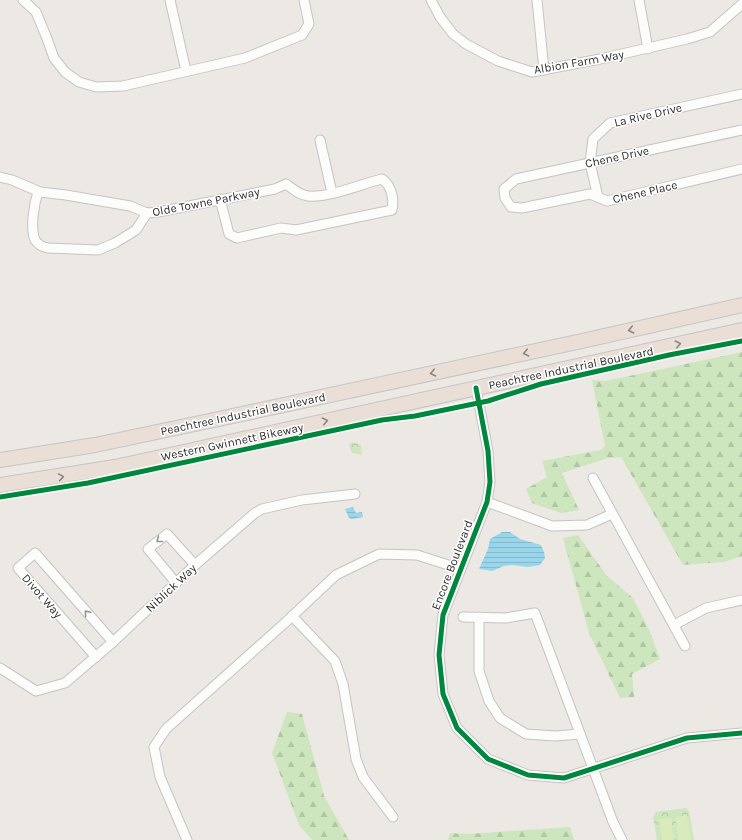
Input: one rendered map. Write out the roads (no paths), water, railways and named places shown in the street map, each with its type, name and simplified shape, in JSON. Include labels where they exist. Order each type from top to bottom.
[{"type":"highway","name":"Peachtree Industrial Boulevard","points":[[0,460],[95,444],[214,420],[742,305]]},
{"type":"highway","name":"Peachtree Industrial Boulevard","points":[[0,485],[115,467],[742,330]]},
{"type":"street","points":[[23,0],[36,12],[54,58],[65,72],[79,82],[96,87],[123,86],[245,58],[302,35],[309,24],[304,0]]},
{"type":"street","points":[[170,0],[186,71]]},
{"type":"street","name":"Albion Farm Way","points":[[431,0],[440,17],[453,34],[466,44],[498,61],[532,72],[687,40],[710,32],[742,4]]},
{"type":"street","points":[[537,0],[544,70]]},
{"type":"street","points":[[639,0],[648,49]]},
{"type":"street","name":"La Rive Drive","points":[[598,197],[590,163],[593,139],[610,123],[742,94]]},
{"type":"street","name":"Chene Drive","points":[[505,198],[504,189],[516,179],[742,130]]},
{"type":"street","points":[[320,140],[332,192]]},
{"type":"street","name":"Chene Place","points":[[505,198],[511,206],[522,208],[590,194],[606,201],[742,169]]},
{"type":"street","name":"Olde Towne Parkway","points":[[0,177],[12,180],[38,192],[130,206],[147,213],[220,199],[275,189],[286,184],[296,192],[308,196],[332,192],[382,179],[386,182],[393,197],[393,204],[392,210],[296,230],[281,228],[237,238],[229,234],[220,199]]},
{"type":"street","points":[[38,192],[33,213],[35,240],[41,246],[48,248],[98,250],[115,243],[136,230],[147,213]]},
{"type":"street","name":"Encore Boulevard","points":[[476,388],[488,451],[490,482],[486,502],[443,615],[439,655],[443,694],[457,728],[488,759],[528,775],[564,778],[687,738],[742,733]]},
{"type":"street","points":[[593,478],[685,646]]},
{"type":"street","name":"Niblick Way","points":[[0,668],[36,691],[65,683],[113,642],[195,565],[255,513],[262,509],[302,500],[355,494]]},
{"type":"street","points":[[486,502],[552,526],[587,525],[612,514]]},
{"type":"street","points":[[176,583],[148,549],[167,534],[195,565]]},
{"type":"street","name":"Divot Way","points":[[96,657],[18,568],[35,553],[113,642]]},
{"type":"street","points":[[187,840],[160,777],[154,747],[166,729],[336,575],[379,554],[417,555],[461,569]]},
{"type":"street","points":[[674,625],[706,608],[742,600]]},
{"type":"street","points":[[463,617],[506,618],[535,613],[613,822],[622,840]]},
{"type":"street","points":[[292,616],[336,661],[343,684],[356,759],[363,777],[393,818]]},
{"type":"street","points":[[479,617],[479,671],[490,701],[500,718],[526,734],[555,736],[580,734]]},
{"type":"water","points":[[353,507],[356,513],[362,512],[363,517],[352,519],[349,518],[345,509]]},
{"type":"water","points":[[502,532],[510,532],[520,539],[541,545],[545,558],[540,565],[528,567],[512,565],[504,566],[492,571],[479,569],[488,549],[490,539]]}]
